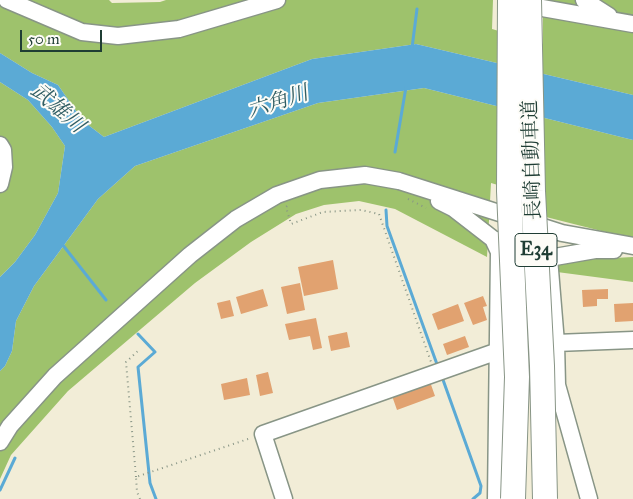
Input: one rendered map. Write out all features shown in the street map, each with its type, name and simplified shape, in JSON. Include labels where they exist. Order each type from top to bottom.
[{"type":"highway","name":"長崎自動車道","points":[[510,0],[509,191],[517,377],[513,499]]},
{"type":"highway","name":"長崎自動車道","points":[[529,0],[533,191],[542,366],[545,499]]},
{"type":"street","points":[[7,0],[82,32],[118,36],[179,29],[278,0]]},
{"type":"street","points":[[500,0],[633,24]]},
{"type":"street","points":[[584,0],[616,21]]},
{"type":"street","points":[[0,145],[3,150],[4,167],[0,184]]},
{"type":"street","points":[[0,442],[10,426],[55,376],[190,255],[236,219],[277,195],[320,180],[365,175],[399,181],[562,234],[633,248]]},
{"type":"street","points":[[399,181],[454,208],[493,238],[548,258],[595,250],[633,248]]},
{"type":"street","points":[[493,238],[498,252],[496,499]]},
{"type":"street","points":[[548,258],[556,343],[558,390],[589,499]]},
{"type":"street","points":[[556,343],[633,340]]},
{"type":"street","points":[[284,499],[262,434],[498,351]]},
{"type":"path","points":[[408,199],[433,211]]},
{"type":"path","points":[[286,207],[291,224],[323,212],[361,210],[379,214],[440,372]]},
{"type":"path","points":[[139,350],[126,362],[136,477],[140,499]]},
{"type":"path","points":[[136,477],[262,434]]},
{"type":"green space","points":[[0,0],[109,0],[112,3],[160,2],[166,0],[493,0],[492,29],[543,44],[543,0],[633,0],[633,95],[416,44],[312,59],[104,137],[83,121],[58,85],[32,73],[0,53]]},
{"type":"green space","points":[[0,82],[28,100],[52,127],[65,146],[58,193],[35,235],[15,262],[0,277]]},
{"type":"green space","points":[[424,88],[633,140],[633,239],[546,217],[546,199],[491,183],[487,257],[395,209],[359,201],[324,205],[296,214],[251,242],[195,283],[68,391],[11,455],[0,479],[0,371],[5,366],[12,351],[16,321],[34,286],[98,199],[135,166],[318,103]]},
{"type":"green space","points":[[633,257],[633,282],[557,272],[557,261]]},
{"type":"water","points":[[416,44],[633,95],[633,140],[424,88],[318,103],[135,166],[98,199],[34,286],[16,321],[12,351],[5,366],[0,371],[0,277],[15,262],[35,235],[58,193],[65,146],[52,127],[28,100],[0,82],[0,53],[32,73],[58,85],[83,121],[104,137],[312,59]]},
{"type":"building","points":[[333,260],[338,289],[304,296],[298,267]]},
{"type":"building","points":[[300,283],[305,310],[287,314],[281,287]]},
{"type":"building","points":[[263,289],[268,306],[241,314],[236,297]]},
{"type":"building","points":[[608,289],[608,299],[597,299],[597,306],[583,307],[582,290]]},
{"type":"building","points":[[483,296],[487,306],[483,307],[487,320],[473,325],[464,303]]},
{"type":"building","points":[[230,300],[234,316],[221,319],[217,303]]},
{"type":"building","points":[[633,303],[633,321],[615,322],[614,304]]},
{"type":"building","points":[[458,304],[464,321],[438,330],[432,314]]},
{"type":"building","points":[[316,318],[322,348],[313,350],[310,336],[289,340],[285,324]]},
{"type":"building","points":[[347,332],[350,347],[331,351],[328,336]]},
{"type":"building","points":[[465,336],[469,347],[447,355],[443,344]]},
{"type":"building","points":[[268,372],[273,393],[260,396],[256,375]]},
{"type":"building","points":[[247,378],[250,395],[224,400],[221,384]]},
{"type":"building","points":[[429,379],[435,396],[397,410],[391,393]]},
{"type":"waterway","points":[[412,48],[417,9]]},
{"type":"waterway","points":[[395,152],[406,87]]},
{"type":"waterway","points":[[386,210],[387,226],[438,367]]},
{"type":"waterway","points":[[62,244],[106,300]]},
{"type":"waterway","points":[[138,334],[155,352],[138,367],[150,483],[156,499]]},
{"type":"waterway","points":[[442,377],[481,486],[480,493],[473,499]]},
{"type":"waterway","points":[[0,490],[15,458]]},
{"type":"water label","name":"六角川","points":[[278,103]]},
{"type":"water label","name":"武雄川","points":[[57,109]]}]
